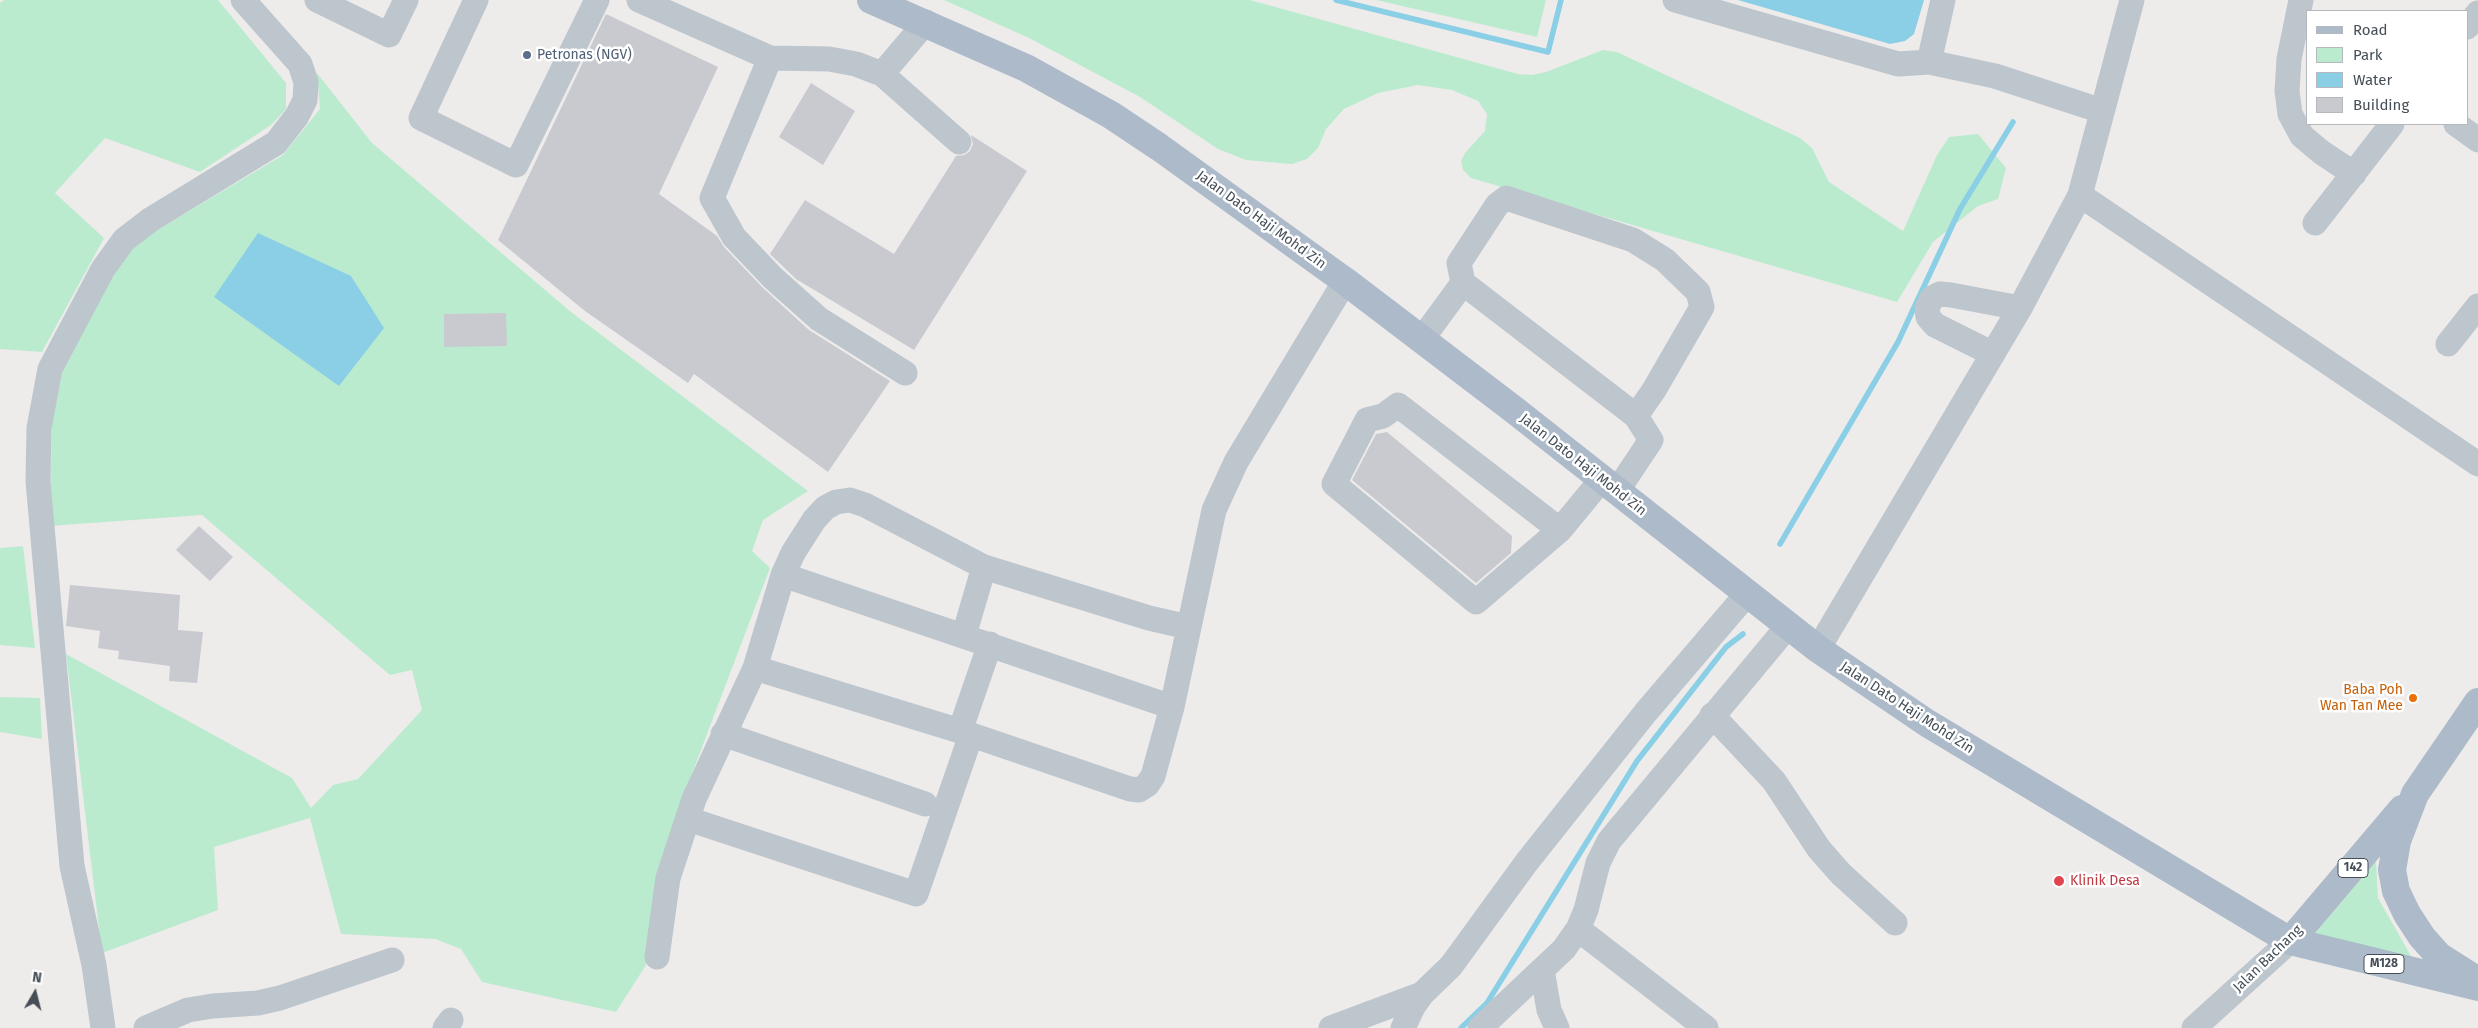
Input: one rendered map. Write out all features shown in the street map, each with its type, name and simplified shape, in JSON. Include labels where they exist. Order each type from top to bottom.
[{"type":"main road","name":"Jalan Dato Haji Mohd Zin","points":[[871,0],[926,22],[1026,68],[1111,115],[1233,198],[1345,280],[1818,649],[1927,723],[2290,941]]},
{"type":"main road","name":"142","points":[[2415,794],[2478,702]]},
{"type":"main road","name":"Jalan Bachang","points":[[2290,941],[2415,794]]},
{"type":"main road","points":[[2415,794],[2397,841],[2392,870],[2396,891],[2407,914],[2439,956],[2478,981]]},
{"type":"main road","name":"M128","points":[[2290,941],[2478,987]]},
{"type":"street","points":[[103,1028],[94,965],[72,866],[38,481],[39,428],[50,369],[104,269],[124,240],[150,220],[276,143],[297,116],[305,100],[306,82],[300,64],[242,0]]},
{"type":"street","points":[[317,0],[389,35],[406,0]]},
{"type":"street","points":[[476,0],[421,118],[516,165],[597,0]]},
{"type":"street","points":[[639,0],[770,58],[830,59],[856,64],[882,74],[958,142]]},
{"type":"street","points":[[1676,0],[1898,64],[1929,62],[1995,76],[2102,111]]},
{"type":"street","points":[[1929,62],[1942,0]]},
{"type":"street","points":[[1818,649],[2020,308],[2080,195],[2132,0]]},
{"type":"street","points":[[2301,0],[2289,59],[2287,90],[2290,114],[2302,136],[2320,152],[2354,174]]},
{"type":"street","points":[[2468,26],[2478,13]]},
{"type":"street","points":[[882,74],[926,22]]},
{"type":"street","points":[[770,58],[712,198],[734,237],[780,284],[819,319],[905,373]]},
{"type":"street","points":[[2315,223],[2391,125]]},
{"type":"street","points":[[2457,125],[2478,140]]},
{"type":"street","points":[[2080,195],[2478,464]]},
{"type":"street","points":[[1560,530],[1398,405],[1383,416],[1367,420],[1334,484],[1476,602],[1560,530],[1609,485],[1651,440],[1636,416],[1463,282],[1459,263],[1497,205],[1506,198],[1633,240],[1665,260],[1698,292],[1702,307],[1654,390],[1636,416]]},
{"type":"street","points":[[755,668],[966,733],[1130,789],[1139,790],[1147,785],[1153,776],[1172,707],[1188,627],[1217,502],[1236,462],[1345,280]]},
{"type":"street","points":[[1422,339],[1463,282]]},
{"type":"street","points":[[1993,354],[1935,325],[1928,317],[1927,308],[1932,298],[1940,294],[1951,295],[2020,308]]},
{"type":"street","points":[[2448,344],[2478,306]]},
{"type":"street","points":[[657,957],[668,878],[694,799],[755,668],[784,575],[793,553],[824,508],[836,502],[850,500],[865,505],[984,567],[1149,618],[1188,627]]},
{"type":"street","points":[[964,635],[984,567]]},
{"type":"street","points":[[784,575],[1172,707]]},
{"type":"street","points":[[1403,1028],[1413,1007],[1422,994],[1452,966],[1526,863],[1646,712],[1747,594]]},
{"type":"street","points":[[1480,1028],[1564,949],[1578,929],[1586,910],[1598,863],[1609,841],[1788,626]]},
{"type":"street","points":[[688,819],[916,894],[966,733],[990,644]]},
{"type":"street","points":[[1712,716],[1774,781],[1819,849],[1841,874],[1895,923]]},
{"type":"street","points":[[723,734],[925,804]]},
{"type":"street","points":[[1578,929],[1706,1028]]},
{"type":"street","name":"Jalan Bachang","points":[[2194,1028],[2290,941]]},
{"type":"street","points":[[146,1028],[188,1010],[213,1006],[258,1004],[280,998],[392,960]]},
{"type":"street","points":[[1542,970],[1549,1010],[1557,1028]]},
{"type":"street","points":[[1331,1028],[1422,994]]},
{"type":"green space","points":[[4,0],[218,0],[286,83],[286,109],[271,125],[200,172],[105,138],[55,193],[104,238],[42,352],[0,349],[0,3]]},
{"type":"green space","points":[[944,0],[1250,0],[1518,74],[1532,75],[1546,72],[1603,50],[1617,52],[1800,138],[1812,148],[1829,182],[1903,231],[1937,155],[1949,137],[1978,134],[2006,168],[1998,199],[1978,206],[1933,242],[1897,302],[1471,178],[1463,170],[1461,161],[1465,153],[1485,131],[1487,114],[1478,101],[1452,90],[1418,85],[1378,93],[1344,109],[1326,129],[1318,148],[1307,159],[1292,164],[1246,160],[1218,149],[1140,97],[1029,38]]},
{"type":"green space","points":[[1376,0],[1546,0],[1537,37]]},
{"type":"green space","points":[[317,73],[372,143],[571,312],[808,491],[763,520],[752,551],[770,568],[682,800],[659,871],[646,965],[616,1012],[482,982],[461,949],[435,939],[341,934],[310,818],[214,847],[218,910],[102,953],[66,654],[292,778],[311,808],[333,785],[358,779],[422,710],[412,670],[390,675],[202,515],[50,526],[52,407],[62,372],[106,284],[134,244],[283,155],[320,109]]},
{"type":"green space","points":[[23,546],[35,648],[0,645],[0,548]]},
{"type":"green space","points":[[0,697],[40,698],[42,739],[0,732]]},
{"type":"green space","points":[[2376,861],[2378,898],[2415,963],[2311,938]]},
{"type":"water","points":[[1738,0],[1924,0],[1914,34],[1905,41],[1890,44]]},
{"type":"water","points":[[258,233],[351,276],[384,328],[339,386],[214,297]]},
{"type":"building","points":[[606,14],[718,67],[659,194],[717,236],[724,247],[763,288],[809,330],[890,381],[828,472],[694,374],[688,383],[585,311],[498,240]]},
{"type":"building","points":[[811,83],[855,111],[823,165],[779,137]]},
{"type":"building","points":[[971,135],[1027,171],[914,350],[796,279],[770,254],[805,200],[894,254],[956,156],[964,155],[970,151],[973,144]]},
{"type":"building","points":[[506,313],[507,346],[444,347],[444,314]]},
{"type":"building","points":[[1387,432],[1512,536],[1511,553],[1476,583],[1352,480],[1376,434]]},
{"type":"building","points":[[199,526],[233,557],[210,581],[176,550]]},
{"type":"building","points":[[70,585],[180,595],[178,630],[203,632],[197,683],[169,681],[170,666],[118,659],[119,651],[98,648],[100,631],[66,626]]},
{"type":"waterway","points":[[1336,0],[1548,52],[1561,0]]},
{"type":"waterway","points":[[1780,544],[1898,342],[1960,209],[2013,122]]},
{"type":"waterway","points":[[1461,1028],[1487,1003],[1637,761],[1726,647],[1743,634]]},
{"type":"place","name":"Petronas (NGV)","points":[[527,55]]},
{"type":"place","name":"Baba Poh Wan Tan Mee","points":[[2413,698]]},
{"type":"place","name":"Klinik Desa","points":[[2059,881]]}]
